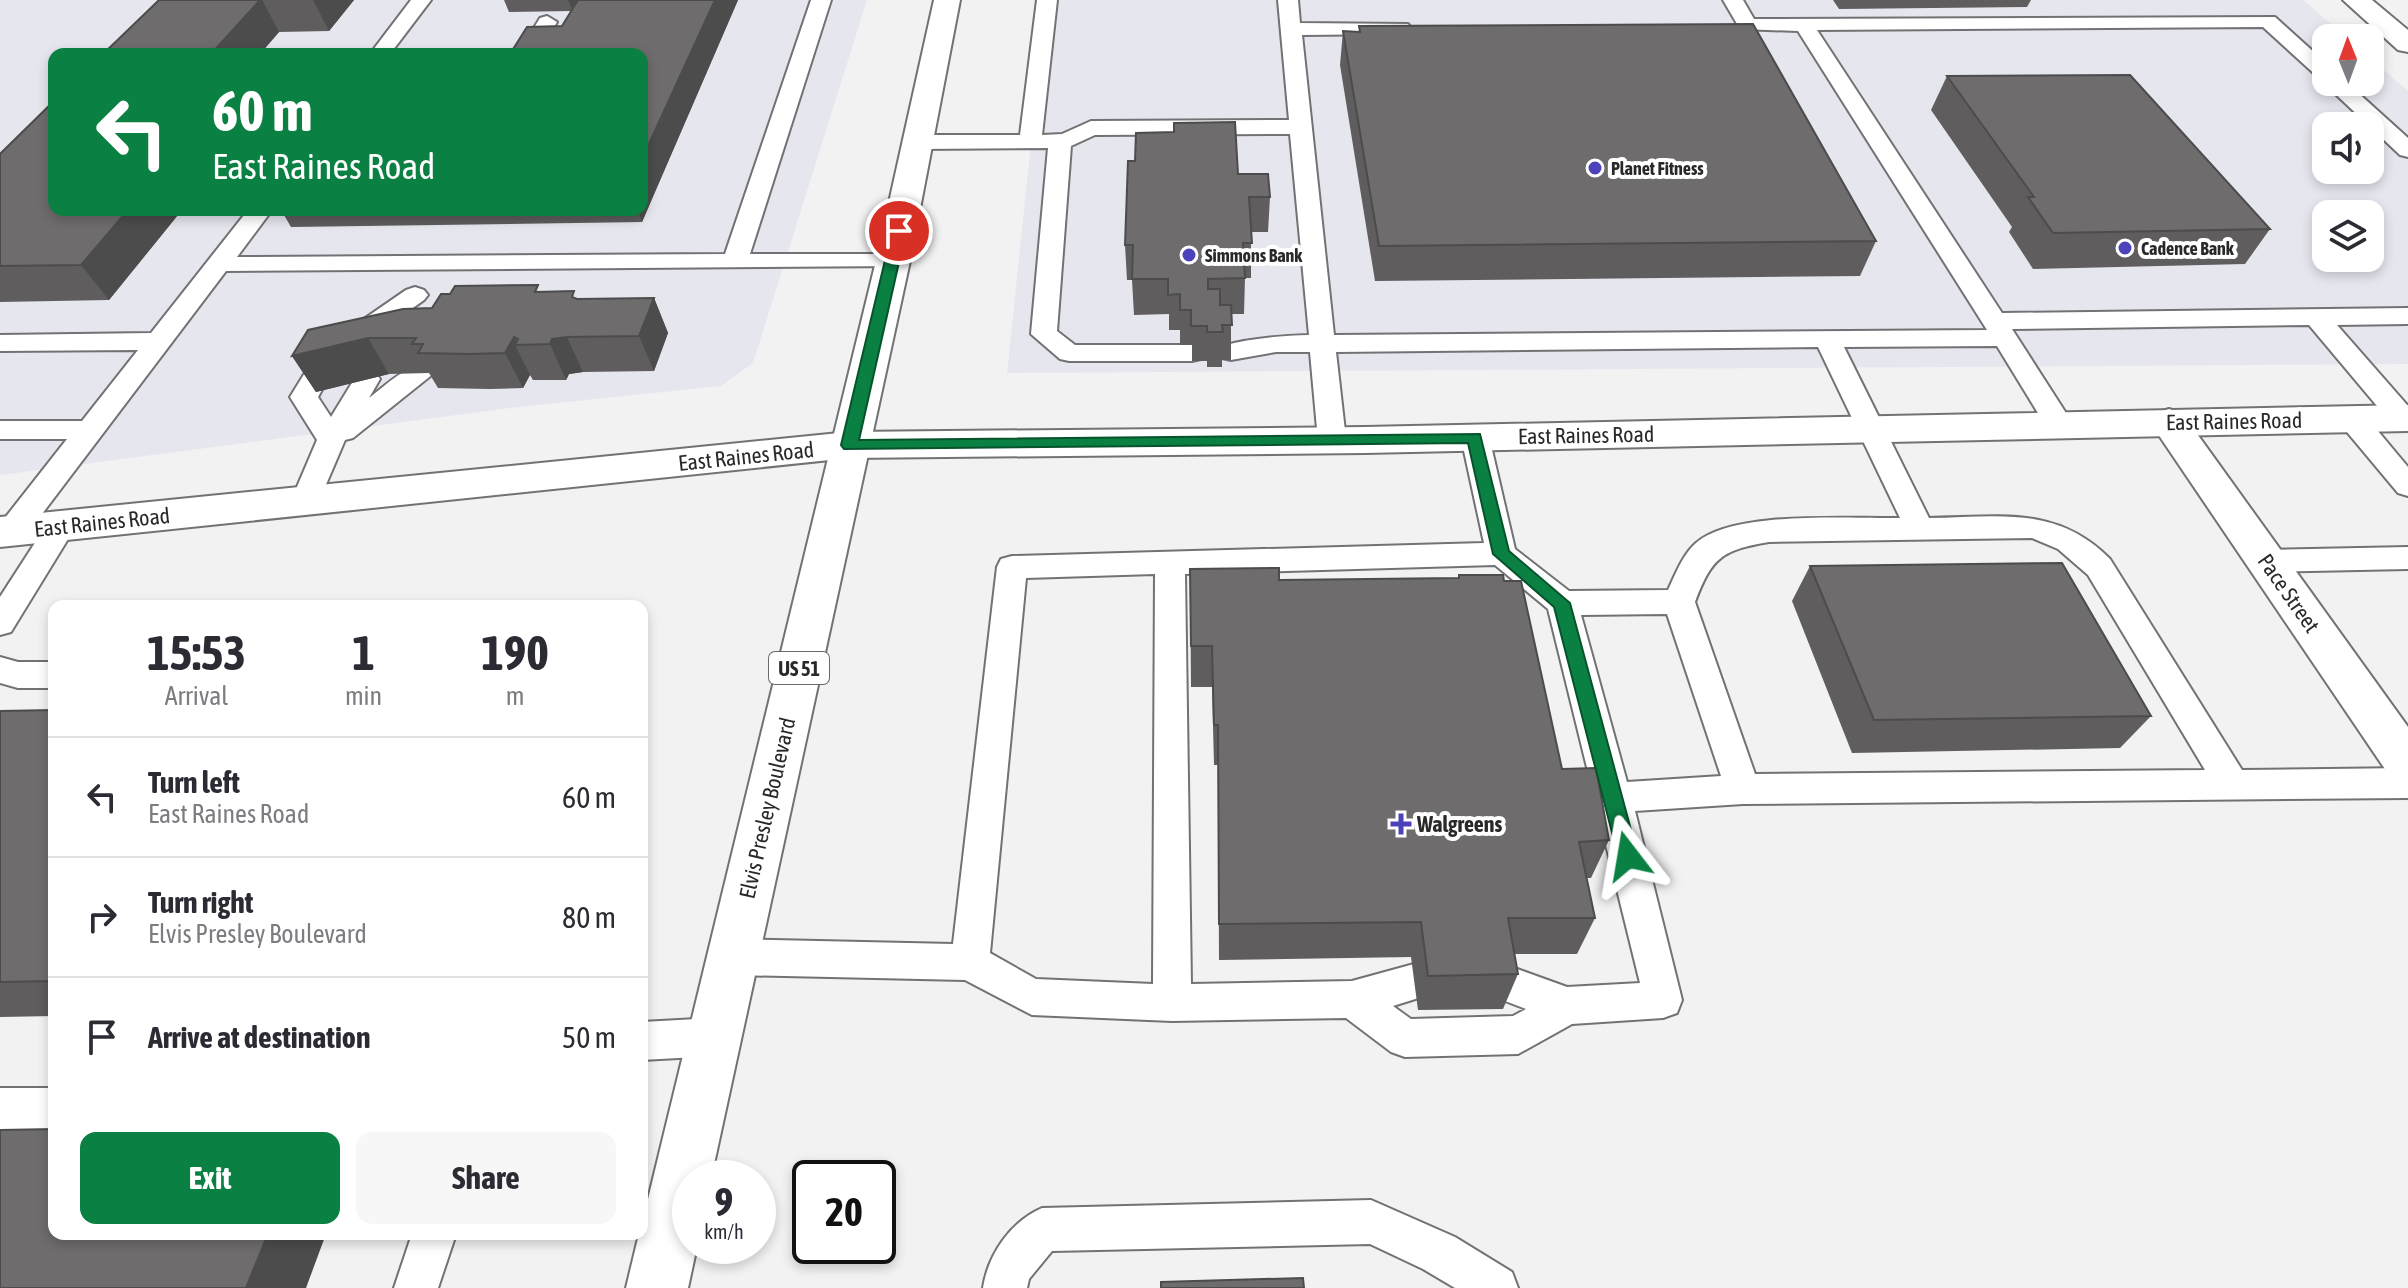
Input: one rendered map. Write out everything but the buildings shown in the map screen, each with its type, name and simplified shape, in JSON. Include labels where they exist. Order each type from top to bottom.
[{"type":"main road","name":"Elvis Presley Boulevard","points":[[657,1288],[893,261],[947,0]]},
{"type":"main road","points":[[2356,0],[2408,44]]},
{"type":"main road","name":"East Raines Road","points":[[6,531],[849,445],[1332,440],[2406,418]]},
{"type":"main road","name":"Pace Street","points":[[2169,422],[2408,764]]},
{"type":"lane","points":[[385,48],[421,0]]},
{"type":"lane","points":[[735,261],[821,0]]},
{"type":"lane","points":[[1030,141],[1047,0]]},
{"type":"lane","points":[[1288,0],[1332,440]]},
{"type":"lane","points":[[1733,0],[1740,25],[2268,21]]},
{"type":"lane","points":[[2245,0],[2312,61]]},
{"type":"lane","points":[[532,48],[547,22]]},
{"type":"lane","points":[[1804,25],[2059,424]]},
{"type":"lane","points":[[1292,29],[1418,28]]},
{"type":"lane","points":[[2349,96],[2408,150]]},
{"type":"lane","points":[[918,142],[1060,141],[1091,128],[1301,127]]},
{"type":"lane","points":[[1060,141],[1044,334],[1069,353],[1192,353]]},
{"type":"lane","points":[[6,531],[90,430],[255,216]]},
{"type":"lane","points":[[218,264],[893,261]]},
{"type":"lane","points":[[306,501],[360,370],[419,312],[436,263]]},
{"type":"lane","points":[[388,342],[419,312]]},
{"type":"lane","points":[[331,440],[304,397],[328,356],[419,312]]},
{"type":"lane","points":[[1231,352],[1276,344],[1827,339],[1999,329],[2408,316]]},
{"type":"lane","points":[[2316,317],[2406,418]]},
{"type":"lane","points":[[1827,339],[1920,529]]},
{"type":"lane","points":[[0,343],[159,341]]},
{"type":"lane","points":[[331,440],[410,374]]},
{"type":"lane","points":[[331,440],[339,386]]},
{"type":"lane","points":[[2352,419],[2408,486]]},
{"type":"lane","points":[[0,430],[90,430]]},
{"type":"lane","points":[[1475,437],[1501,554],[1562,603],[1663,1000],[1567,1006],[1498,980]]},
{"type":"lane","points":[[0,623],[61,526]]},
{"type":"lane","points":[[1743,789],[1679,602],[1689,577],[1705,552],[1726,538],[1769,531],[2032,527],[2061,534],[2082,548],[2099,567],[2232,784]]},
{"type":"lane","points":[[970,962],[1012,567],[1501,554]]},
{"type":"lane","points":[[2266,561],[2408,558]]},
{"type":"lane","points":[[1170,564],[1172,1003]]},
{"type":"lane","points":[[1562,603],[1679,602]]},
{"type":"lane","points":[[0,670],[18,675],[48,675]]},
{"type":"lane","points":[[1614,798],[1743,789],[2408,783]]},
{"type":"lane","points":[[734,957],[970,962],[1032,997],[1172,1003],[1352,999],[1414,982]]},
{"type":"lane","points":[[1352,999],[1405,1038],[1518,1035],[1567,1006]]},
{"type":"lane","points":[[648,1041],[715,1037]]},
{"type":"lane","points":[[0,1109],[48,1109]]},
{"type":"lane","points":[[1005,1288],[1008,1269],[1042,1230],[1371,1222],[1439,1253],[1496,1288]]},
{"type":"lane","points":[[416,1288],[432,1240]]},
{"type":"shaded area","points":[[0,0],[867,0],[753,363],[721,386],[518,407],[0,475]]},
{"type":"shaded area","points":[[1046,0],[2303,0],[2331,24],[2312,24],[2312,96],[2384,96],[2384,70],[2408,91],[2408,364],[1007,373]]},
{"type":"place","name":"Planet Fitness","points":[[1595,168]]},
{"type":"place","name":"Cadence Bank","points":[[2125,248]]},
{"type":"place","name":"Simmons Bank","points":[[1189,255]]},
{"type":"place","name":"Walgreens","points":[[1401,824]]},
{"type":"route","points":[[899,231],[849,445],[1475,437],[1501,554],[1562,603],[1628,856]]}]
